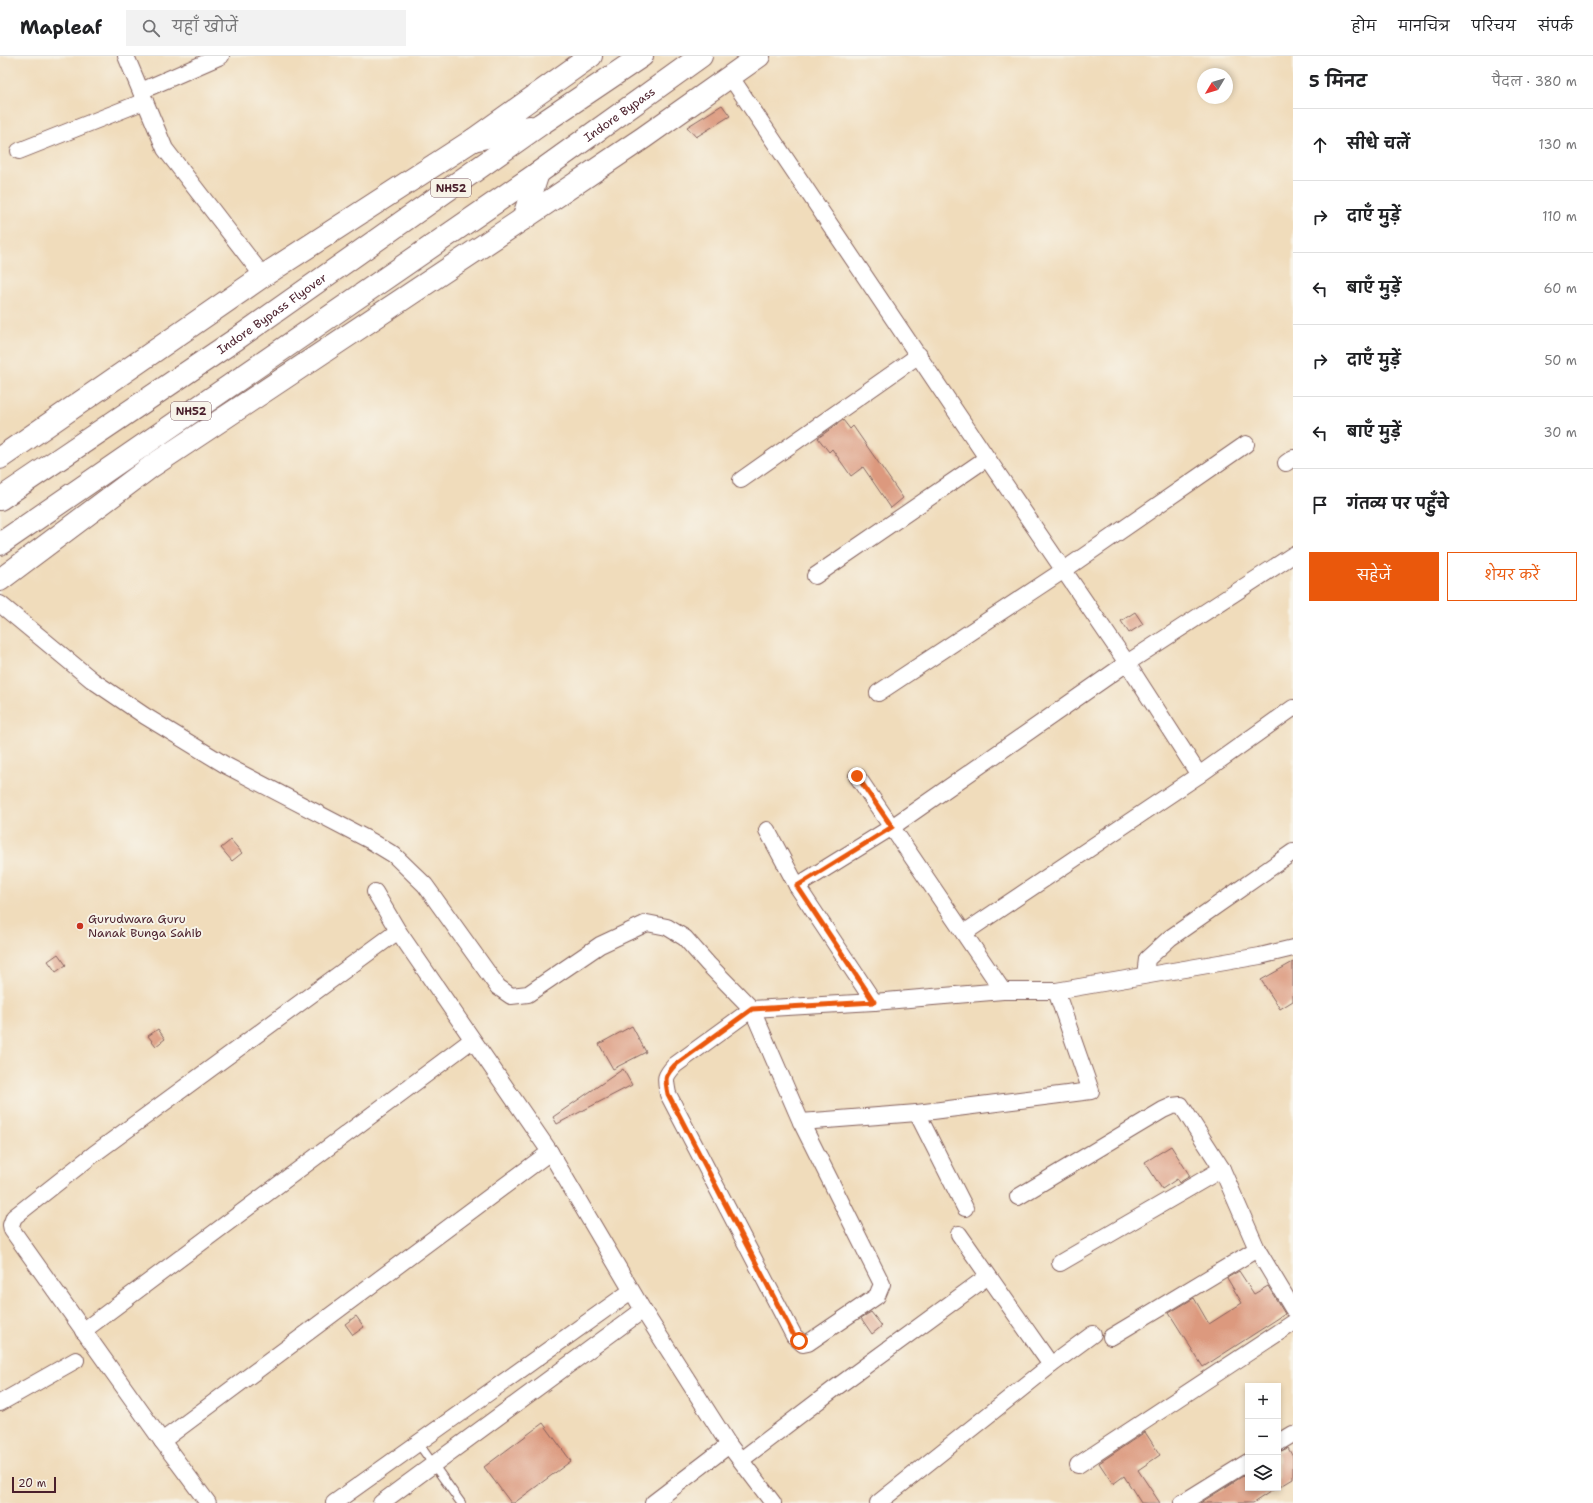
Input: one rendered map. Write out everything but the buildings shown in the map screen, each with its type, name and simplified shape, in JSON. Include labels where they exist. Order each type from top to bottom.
[{"type":"main road","points":[[0,458],[263,276],[473,140],[591,56]]},
{"type":"main road","name":"NH52","points":[[541,124],[642,56]]},
{"type":"main road","name":"Indore Bypass","points":[[538,173],[702,56]]},
{"type":"main road","points":[[0,580],[152,466],[643,138],[759,56]]},
{"type":"main road","points":[[473,140],[541,124]]},
{"type":"main road","name":"Indore Bypass Flyover","points":[[0,499],[235,340],[541,124]]},
{"type":"main road","points":[[523,219],[538,173]]},
{"type":"main road","name":"NH52","points":[[0,544],[538,173]]},
{"type":"street","points":[[126,56],[165,149],[263,276]]},
{"type":"street","points":[[19,151],[143,96],[221,56]]},
{"type":"street","points":[[730,76],[1127,663],[1199,775]]},
{"type":"street","points":[[740,480],[919,355]]},
{"type":"street","points":[[878,693],[1064,570],[1246,444]]},
{"type":"street","points":[[815,576],[987,458]]},
{"type":"street","points":[[797,886],[892,827],[1127,663],[1293,555]]},
{"type":"street","points":[[0,604],[92,680],[145,716],[226,766],[371,841],[394,855],[425,885],[498,987],[511,996],[528,994],[600,945],[647,924],[667,927],[685,938],[752,1009],[801,1122],[882,1284],[877,1296],[808,1343],[803,1344],[794,1336],[668,1094],[665,1080],[666,1074],[675,1065],[752,1009],[874,1002],[1003,991],[1056,991],[1260,956],[1293,948]]},
{"type":"street","points":[[964,933],[1199,775],[1293,708]]},
{"type":"street","points":[[857,776],[1003,991]]},
{"type":"street","points":[[767,830],[797,886],[874,1002]]},
{"type":"street","points":[[1145,975],[1147,959],[1170,938],[1293,852]]},
{"type":"street","points":[[375,892],[398,931],[550,1152],[631,1291],[729,1445],[773,1503]]},
{"type":"street","points":[[208,1503],[83,1331],[12,1230],[11,1225],[14,1217],[101,1150],[398,931]]},
{"type":"street","points":[[801,1122],[917,1113],[1091,1091],[1056,991]]},
{"type":"street","points":[[83,1331],[472,1040]]},
{"type":"street","points":[[1018,1197],[1172,1106],[1181,1105],[1222,1169],[1257,1249],[1293,1310]]},
{"type":"street","points":[[917,1113],[965,1208]]},
{"type":"street","points":[[162,1441],[550,1152]]},
{"type":"street","points":[[1060,1263],[1222,1169]]},
{"type":"street","points":[[959,1234],[1051,1366]]},
{"type":"street","points":[[1111,1337],[1257,1249]]},
{"type":"street","points":[[741,1460],[834,1389],[988,1276]]},
{"type":"street","points":[[334,1503],[631,1291]]},
{"type":"street","points":[[381,1503],[643,1310]]},
{"type":"street","points":[[1078,1465],[1293,1323]]},
{"type":"street","points":[[878,1503],[1051,1366],[1094,1334]]},
{"type":"street","points":[[0,1403],[76,1360]]},
{"type":"street","points":[[1281,1441],[1293,1434]]},
{"type":"street","points":[[653,1503],[729,1445]]},
{"type":"street","points":[[1182,1503],[1245,1464]]},
{"type":"lane","points":[[418,1443],[461,1503]]},
{"type":"place","name":"Gurudwara Guru Nanak Bunga Sahib","points":[[80,926]]},
{"type":"route","points":[[799,1341],[794,1336],[668,1094],[665,1080],[666,1074],[675,1065],[752,1009],[874,1002],[797,886],[892,827],[857,776]]}]
